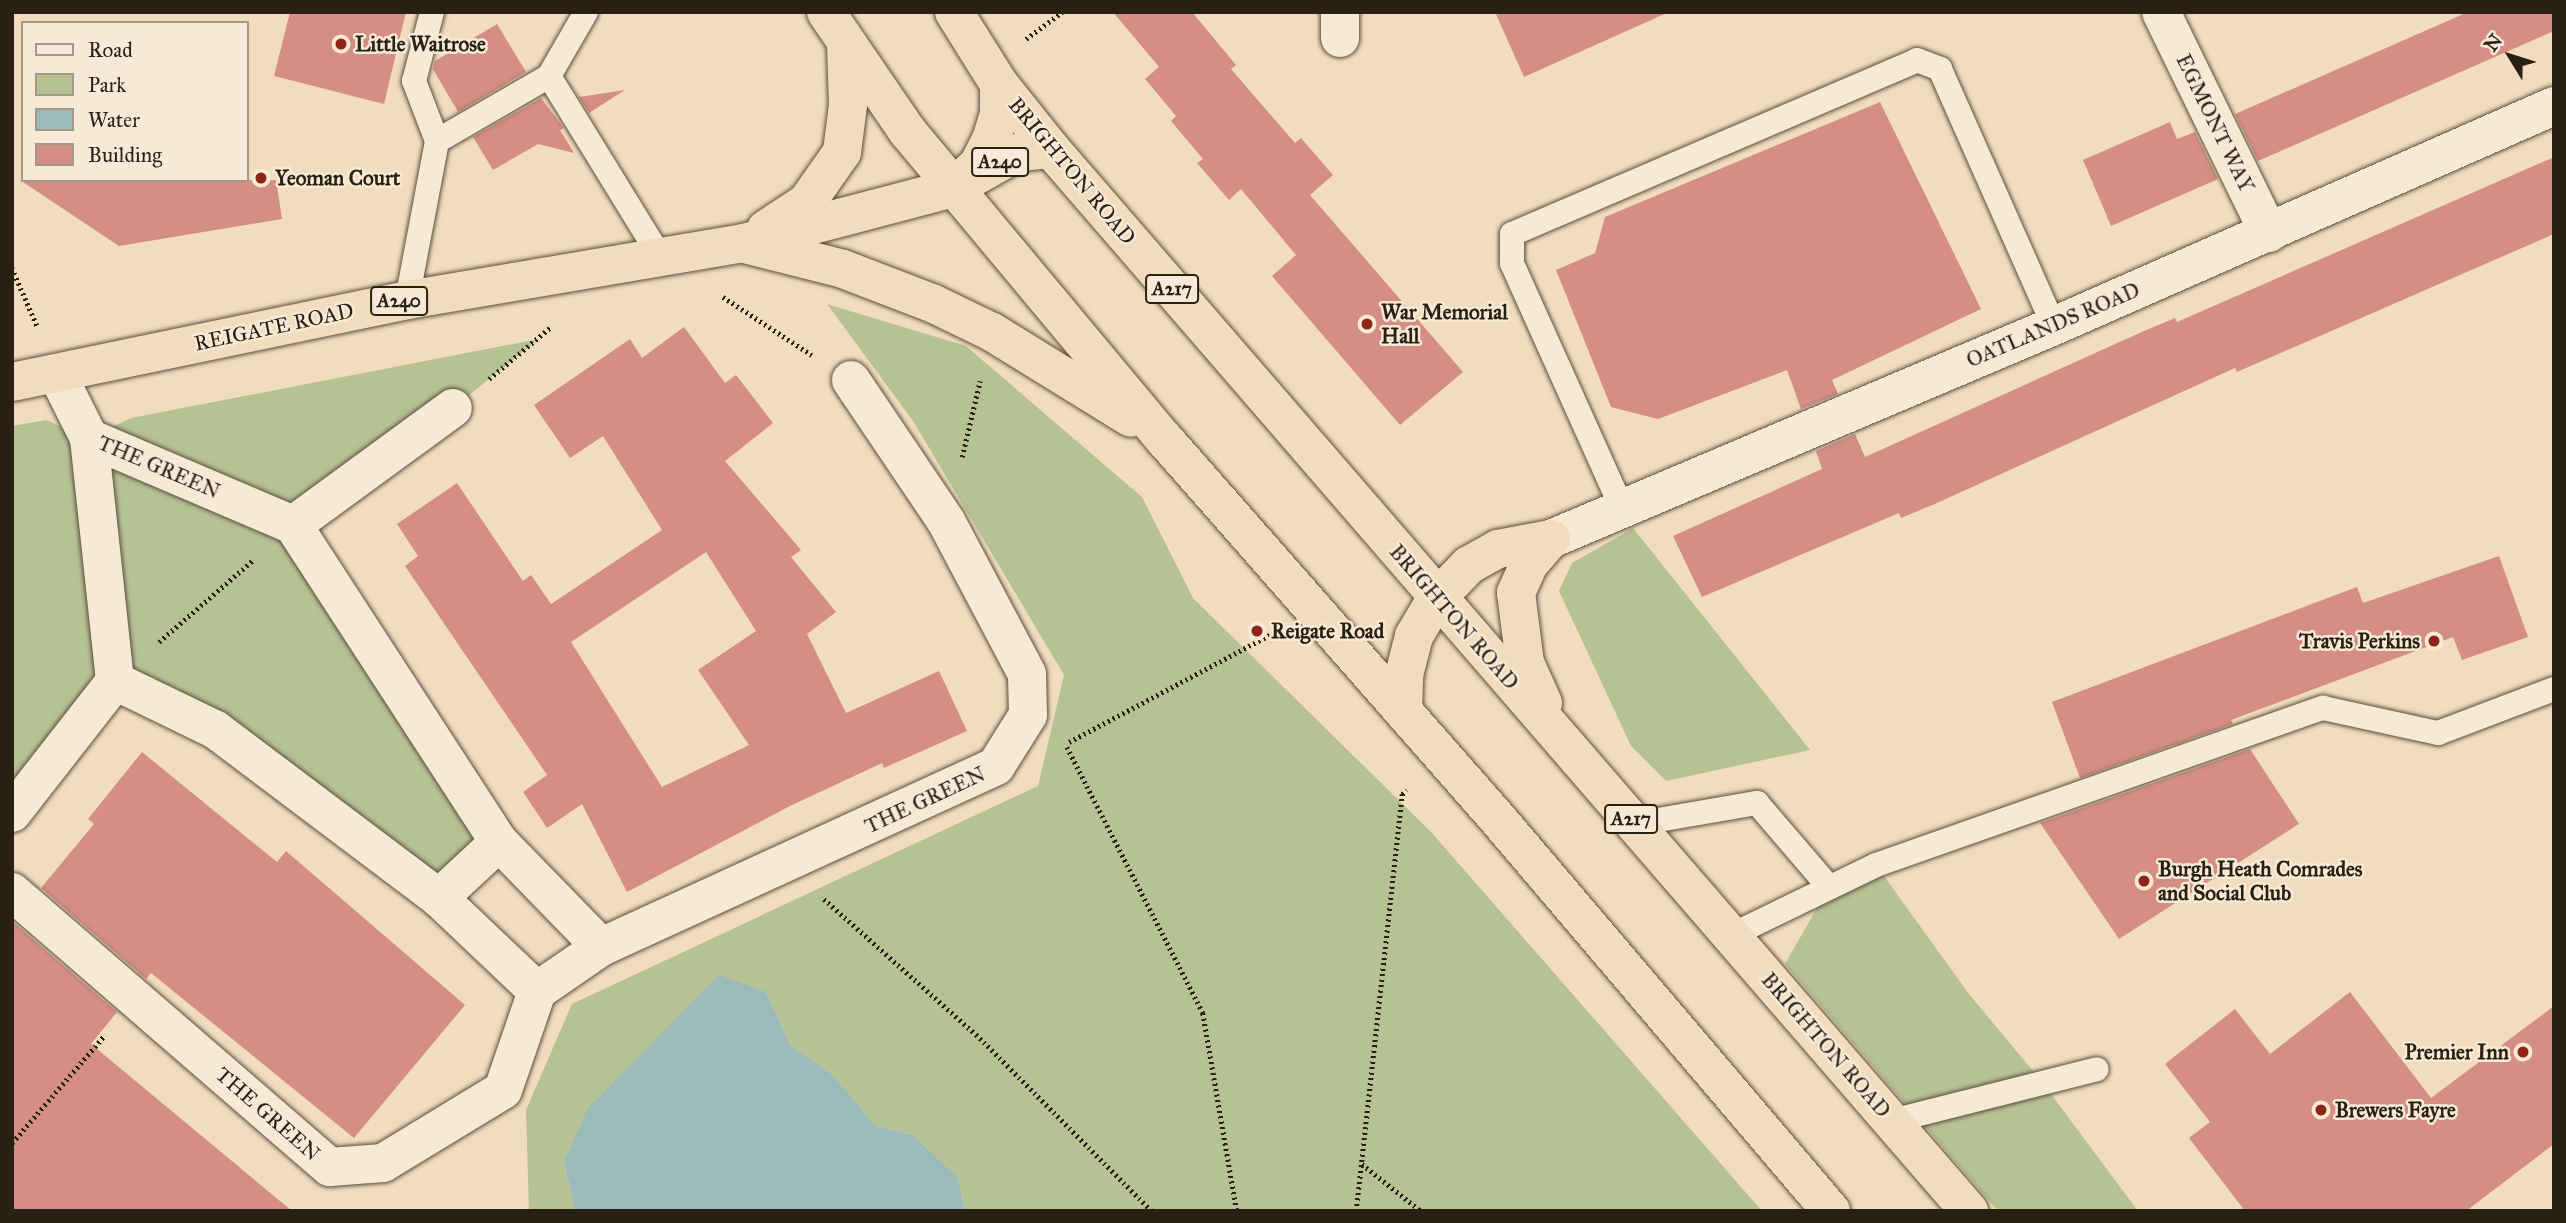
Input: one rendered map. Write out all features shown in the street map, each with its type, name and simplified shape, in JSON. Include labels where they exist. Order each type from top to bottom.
[{"type":"highway","points":[[826,12],[846,45],[954,188],[1165,440],[1445,758],[1831,1211]]},
{"type":"highway","name":"BRIGHTON ROAD","points":[[954,12],[999,84],[1051,149],[1436,599],[1557,734],[1969,1211]]},
{"type":"highway","points":[[744,243],[807,202],[842,152],[848,105],[846,45]]},
{"type":"highway","points":[[954,188],[978,165],[991,140],[999,114],[999,84]]},
{"type":"highway","name":"A240","points":[[744,243],[954,188],[1016,153],[1051,149]]},
{"type":"highway","points":[[744,243],[843,269],[992,332],[1165,440]]},
{"type":"highway","name":"REIGATE ROAD","points":[[12,382],[407,300],[659,255],[744,243]]},
{"type":"highway","points":[[1403,711],[1404,675],[1414,636],[1436,599],[1469,565],[1498,549],[1550,539]]},
{"type":"highway","points":[[1550,539],[1529,564],[1516,593],[1525,663],[1557,734]]},
{"type":"street","name":"EGMONT WAY","points":[[2161,12],[2269,233]]},
{"type":"street","name":"OATLANDS ROAD","points":[[1550,539],[1621,506],[2054,326],[2554,106]]},
{"type":"street","name":"THE GREEN","points":[[57,374],[89,438],[293,525]]},
{"type":"street","points":[[851,380],[946,521],[1027,674],[1028,715]]},
{"type":"street","points":[[453,408],[293,525],[499,842],[601,947]]},
{"type":"street","points":[[12,813],[115,681],[89,438]]},
{"type":"street","points":[[115,681],[216,730],[439,898],[537,991]]},
{"type":"street","name":"THE GREEN","points":[[12,892],[330,1167],[383,1163],[503,1090],[537,991],[601,947],[787,866],[996,766],[1028,715]]},
{"type":"street","points":[[439,898],[499,842]]},
{"type":"lane","points":[[407,300],[437,141],[414,81],[432,12]]},
{"type":"lane","points":[[437,141],[549,76],[586,12]]},
{"type":"lane","points":[[1621,506],[1512,263],[1512,234],[1917,60],[1940,69],[2054,326]]},
{"type":"lane","points":[[549,76],[659,255]]},
{"type":"lane","points":[[1732,935],[1876,865],[2323,708],[2438,733],[2554,689]]},
{"type":"lane","points":[[1635,824],[1757,803],[1829,887]]},
{"type":"lane","points":[[1892,1121],[2097,1069]]},
{"type":"path","points":[[659,255],[851,380]]},
{"type":"path","points":[[12,268],[57,374]]},
{"type":"path","points":[[453,408],[558,320]]},
{"type":"path","points":[[946,521],[992,332]]},
{"type":"path","points":[[115,681],[293,525]]},
{"type":"path","points":[[1066,744],[1316,610]]},
{"type":"path","points":[[1028,715],[1066,744],[1203,1013],[1237,1211]]},
{"type":"path","points":[[1356,1211],[1402,794],[1445,758]]},
{"type":"path","points":[[787,866],[980,1038],[1152,1211]]},
{"type":"path","points":[[12,1143],[136,1000]]},
{"type":"path","points":[[1362,1164],[1421,1211]]},
{"type":"green space","points":[[827,304],[966,346],[1142,497],[1193,598],[1432,833],[1762,1211],[965,1211],[958,1177],[913,1135],[876,1126],[832,1074],[791,1046],[766,992],[564,1162],[575,1211],[529,1211],[526,1110],[572,1004],[1038,786],[1064,675],[913,421]]},
{"type":"green space","points":[[539,339],[453,408],[293,525],[499,842],[439,898],[115,681],[12,813],[12,426],[46,420],[89,438],[131,418]]},
{"type":"green space","points":[[1633,528],[1810,750],[1666,781],[1631,746],[1559,591],[1572,563]]},
{"type":"green space","points":[[1876,865],[1969,994],[2042,1082],[2138,1211],[1998,1211],[1785,964],[1829,887]]},
{"type":"water","points":[[719,975],[766,992],[791,1046],[832,1074],[876,1126],[913,1135],[958,1177],[965,1211],[575,1211],[564,1162],[588,1108]]},
{"type":"building","name":"Little Waitrose","points":[[290,12],[406,12],[384,104],[274,76]]},
{"type":"building","points":[[1113,12],[1192,12],[1236,65],[1231,69],[1295,143],[1301,138],[1333,175],[1310,195],[1463,372],[1400,425],[1272,276],[1296,255],[1241,189],[1229,200],[1197,163],[1203,159],[1171,121],[1176,116],[1145,79],[1159,67]]},
{"type":"building","points":[[1495,12],[1669,12],[1524,77]]},
{"type":"building","points":[[2468,12],[2554,12],[2554,31],[2258,161],[2235,114]]},
{"type":"building","points":[[497,24],[526,72],[458,112],[433,69],[435,61]]},
{"type":"building","points":[[625,90],[589,113],[579,97]]},
{"type":"building","points":[[541,98],[564,128],[560,130],[574,153],[538,144],[493,170],[473,137]]},
{"type":"building","points":[[1880,102],[1981,309],[1832,380],[1838,394],[1801,409],[1787,370],[1658,419],[1611,407],[1556,270],[1595,253],[1605,217]]},
{"type":"building","points":[[2170,122],[2177,139],[2195,132],[2218,179],[2111,226],[2083,160]]},
{"type":"building","points":[[2554,157],[2554,234],[2237,372],[2235,368],[1937,503],[1901,518],[1899,513],[1702,597],[1673,536],[1822,469],[1816,451],[1855,434],[1865,457],[2144,331],[2175,318],[2177,322]]},
{"type":"building","name":"Yeoman Court","points":[[276,180],[282,219],[119,246],[23,182]]},
{"type":"building","points":[[684,327],[725,383],[736,375],[773,423],[725,461],[801,550],[791,557],[836,612],[807,634],[846,713],[939,671],[967,731],[884,768],[882,763],[790,806],[627,892],[582,804],[547,828],[523,792],[547,775],[405,566],[418,556],[397,524],[457,483],[523,581],[531,575],[551,604],[662,530],[603,436],[570,458],[534,405],[630,339],[642,358]],"holes":[[[706,552],[756,631],[698,670],[749,745],[662,787],[571,642]]]},
{"type":"building","points":[[2499,556],[2528,637],[2462,660],[2453,637],[2231,720],[2233,724],[2080,778],[2052,702],[2357,587],[2363,603]]},
{"type":"building","name":"Burgh Heath Comrades and Social Club","points":[[2250,749],[2299,824],[2119,939],[2040,823]]},
{"type":"building","points":[[142,752],[277,862],[286,851],[465,1005],[354,1138],[151,973],[146,979],[41,888],[94,824],[88,819]]},
{"type":"building","points":[[13,922],[117,1012],[91,1044],[292,1211],[12,1211]]},
{"type":"building","name":"Brewers Fayre","points":[[2350,992],[2431,1098],[2554,1006],[2554,1144],[2466,1211],[2245,1211],[2189,1138],[2210,1122],[2165,1064],[2235,1009],[2270,1054]]},
{"type":"place","name":"Little Waitrose","points":[[341,44]]},
{"type":"place","name":"Yeoman Court","points":[[261,178]]},
{"type":"place","name":"War Memorial Hall","points":[[1367,324]]},
{"type":"place","name":"Reigate Road","points":[[1257,631]]},
{"type":"place","name":"Travis Perkins","points":[[2434,641]]},
{"type":"place","name":"Burgh Heath Comrades and Social Club","points":[[2144,881]]},
{"type":"place","name":"Premier Inn","points":[[2523,1052]]},
{"type":"place","name":"Brewers Fayre","points":[[2321,1110]]}]
